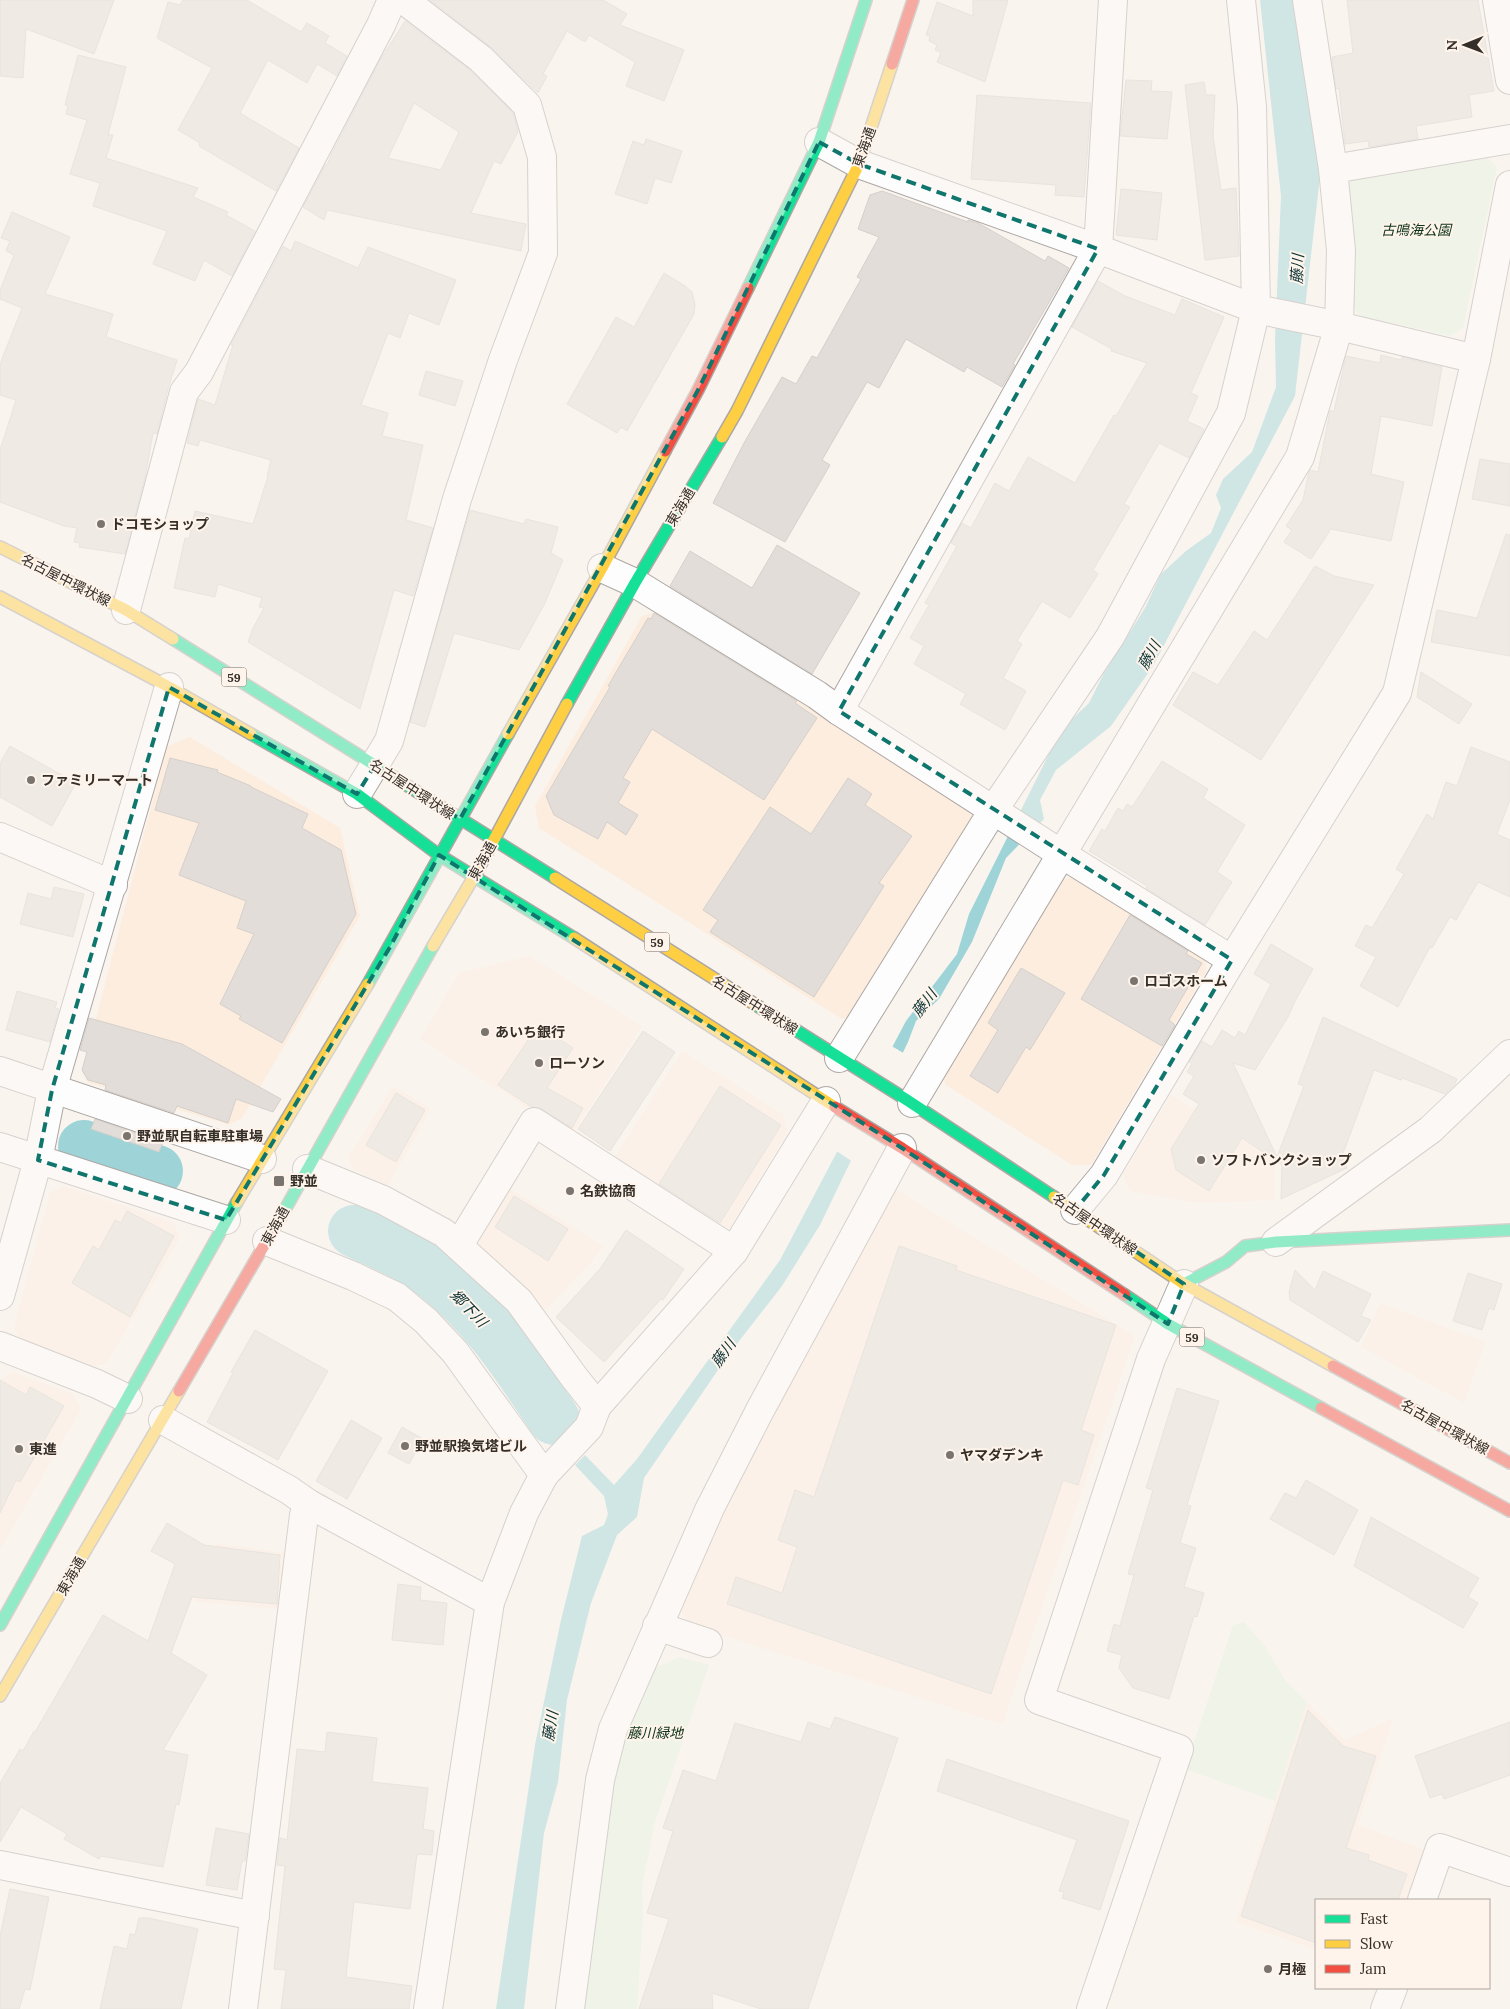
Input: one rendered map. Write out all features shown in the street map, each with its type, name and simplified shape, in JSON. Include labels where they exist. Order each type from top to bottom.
[{"type":"main road","points":[[0,1626],[226,1220],[390,947],[602,568],[698,390],[819,142],[866,0]]},
{"type":"main road","name":"東海通","points":[[0,1696],[267,1241],[421,966],[475,876],[530,770],[635,583],[737,411],[859,164],[913,0]]},
{"type":"main road","name":"名古屋中環状線","points":[[0,547],[126,610],[909,1102],[1075,1210],[1184,1284],[1510,1463]]},
{"type":"main road","name":"59","points":[[0,597],[169,687],[357,794],[440,855],[895,1144],[1168,1324],[1510,1510]]},
{"type":"main road","points":[[1184,1284],[1226,1262],[1245,1246],[1276,1242],[1510,1230]]},
{"type":"street","points":[[126,610],[184,392],[199,372],[382,25],[392,0]]},
{"type":"street","points":[[357,794],[389,741],[457,500],[503,360],[544,253],[542,157],[527,105],[481,59],[404,0]]},
{"type":"street","points":[[839,711],[1098,249],[1113,0]]},
{"type":"street","points":[[846,1062],[1110,637],[1231,413],[1263,311],[1252,107],[1241,0]]},
{"type":"street","points":[[909,1102],[1057,851],[1300,457],[1332,325],[1341,250],[1333,169],[1307,0]]},
{"type":"street","points":[[1497,0],[1510,80]]},
{"type":"street","points":[[1333,169],[1510,139]]},
{"type":"street","points":[[819,142],[859,164],[1098,249],[1263,311],[1332,325],[1476,359]]},
{"type":"street","points":[[1075,1210],[1104,1175],[1232,960],[1397,693],[1476,359],[1510,184]]},
{"type":"street","points":[[602,568],[635,583],[817,695],[1057,851],[1232,960]]},
{"type":"street","points":[[0,1296],[38,1160],[52,1090],[169,687]]},
{"type":"street","points":[[0,837],[113,885]]},
{"type":"street","points":[[1276,1242],[1430,1130],[1510,1054]]},
{"type":"street","points":[[0,1071],[262,1160]]},
{"type":"street","points":[[428,2009],[490,1602],[524,1513],[544,1475],[589,1427],[597,1406],[734,1251],[830,1104]]},
{"type":"street","points":[[459,1245],[534,1122],[734,1251]]},
{"type":"street","points":[[570,2009],[600,1780],[613,1729],[693,1545],[732,1464],[895,1144]]},
{"type":"street","points":[[0,1147],[226,1220]]},
{"type":"street","points":[[308,1169],[383,1200],[444,1233],[459,1245],[519,1301],[597,1406]]},
{"type":"street","points":[[267,1241],[353,1276],[397,1297],[426,1321],[455,1352],[544,1475]]},
{"type":"street","points":[[1091,2009],[1179,1748],[1039,1700],[1151,1359],[1184,1284]]},
{"type":"street","points":[[0,1346],[98,1384],[128,1399]]},
{"type":"street","points":[[163,1420],[289,1490],[309,1504],[490,1602]]},
{"type":"street","points":[[243,2009],[256,1916],[304,1514],[309,1504]]},
{"type":"street","points":[[657,1626],[708,1643]]},
{"type":"street","points":[[1422,1899],[1440,1848],[1510,1872]]},
{"type":"street","points":[[0,1865],[256,1916]]},
{"type":"street","points":[[1385,2009],[1393,1989]]},
{"type":"highlighted area","points":[[819,142],[859,164],[1098,249],[839,711],[1232,960],[1104,1175],[1075,1210],[1184,1284],[1168,1324],[902,1148],[439,855],[390,947],[226,1220],[38,1160],[52,1090],[169,687],[357,794],[375,765],[460,819],[698,390]]},
{"type":"shaded area","points":[[656,612],[970,809],[973,825],[853,1016],[842,1019],[539,828],[535,806],[642,616]]},
{"type":"shaded area","points":[[190,737],[340,828],[360,916],[242,1118],[229,1125],[87,1082],[82,1072],[167,746]]},
{"type":"shaded area","points":[[1074,877],[1205,958],[1206,972],[1091,1165],[1072,1165],[946,1085],[942,1075],[1060,880]]},
{"type":"shaded area","points":[[529,956],[642,1026],[571,1136],[420,1039],[459,973]]},
{"type":"shaded area","points":[[682,1051],[783,1114],[787,1133],[730,1228],[716,1231],[611,1163]]},
{"type":"shaded area","points":[[393,1086],[431,1109],[388,1186],[354,1170],[348,1158]]},
{"type":"shaded area","points":[[1171,1095],[1275,1161],[1275,1200],[1199,1203],[1130,1191],[1123,1175]]},
{"type":"shaded area","points":[[503,1184],[603,1246],[593,1260],[541,1315],[527,1294],[479,1246],[479,1226]]},
{"type":"shaded area","points":[[64,1186],[174,1223],[180,1238],[106,1364],[91,1367],[21,1340],[14,1327],[50,1192]]},
{"type":"shaded area","name":"ヤマダデンキ","points":[[895,1189],[1135,1336],[1002,1724],[693,1626],[686,1620],[682,1611],[681,1600],[719,1516]]},
{"type":"shaded area","points":[[1380,1303],[1486,1342],[1464,1403],[1361,1347]]},
{"type":"shaded area","points":[[13,1372],[73,1394],[81,1409],[0,1550],[0,1380]]},
{"type":"shaded area","points":[[215,1543],[287,1553],[282,1609],[195,1602]]},
{"type":"shaded area","points":[[1307,1702],[1345,1740],[1393,1718],[1358,1825],[1428,1851],[1410,1899],[1315,1899],[1315,1950],[1236,1922]]},
{"type":"green space","name":"古鳴海公園","points":[[1480,151],[1497,167],[1463,328],[1450,336],[1360,316],[1351,304],[1348,186],[1353,174]]},
{"type":"green space","points":[[1244,1622],[1265,1646],[1285,1680],[1307,1702],[1275,1801],[1185,1769],[1233,1625]]},
{"type":"green space","name":"藤川緑地","points":[[679,1657],[709,1665],[655,1822],[642,1887],[643,1916],[637,2009],[584,2009],[614,1781],[629,1722],[655,1668]]},
{"type":"water","name":"藤川","points":[[1260,0],[1295,0],[1321,168],[1295,396],[1153,666],[1111,726],[1056,770],[1040,800],[1044,819],[1006,858],[972,942],[939,999],[916,1021],[908,1042],[820,1225],[782,1286],[729,1354],[644,1478],[637,1517],[617,1535],[591,1603],[567,1700],[558,1782],[544,1833],[524,2009],[496,2009],[535,1745],[561,1620],[582,1536],[604,1525],[608,1514],[604,1496],[575,1465],[585,1455],[614,1485],[637,1459],[780,1260],[906,1021],[957,954],[969,914],[1054,744],[1071,720],[1089,703],[1104,673],[1145,608],[1161,574],[1186,551],[1211,533],[1221,508],[1216,495],[1223,479],[1252,452],[1276,387],[1275,340],[1281,196]]},
{"type":"pier","points":[[890,1045],[905,1054],[853,1162],[835,1150]]},
{"type":"building","points":[[0,0],[114,0],[94,54],[26,29],[23,78],[0,76]]},
{"type":"building","points":[[183,0],[247,0],[301,32],[307,23],[329,36],[325,43],[347,56],[337,76],[317,64],[307,83],[268,60],[240,113],[299,148],[276,191],[199,146],[200,143],[178,130],[212,68],[157,38],[168,2],[180,5]]},
{"type":"building","points":[[430,0],[603,0],[627,14],[620,25],[684,50],[664,101],[626,86],[635,62],[589,35],[585,42],[567,31],[543,74],[547,76],[538,93],[491,47]]},
{"type":"building","points":[[973,0],[1008,0],[985,82],[937,62],[941,53],[935,50],[937,45],[929,41],[930,36],[926,35],[937,2],[973,16]]},
{"type":"building","points":[[1347,0],[1478,0],[1494,91],[1469,95],[1472,117],[1416,126],[1418,139],[1369,147],[1368,141],[1345,144],[1339,88],[1336,89],[1332,57],[1353,53]]},
{"type":"building","points":[[405,21],[471,71],[513,113],[518,132],[501,164],[494,161],[471,213],[526,224],[521,251],[327,210],[324,220],[303,207],[327,165],[380,60]],"holes":[[[414,103],[459,132],[441,170],[388,158]]]},
{"type":"building","points":[[78,55],[126,67],[108,135],[113,135],[106,158],[198,188],[193,197],[228,212],[226,215],[255,231],[232,276],[204,260],[195,281],[153,264],[167,231],[93,206],[100,183],[70,174],[87,120],[66,114],[68,106],[65,105]]},
{"type":"building","points":[[1126,80],[1152,81],[1151,91],[1172,92],[1167,139],[1120,136]]},
{"type":"building","points":[[1204,82],[1206,95],[1215,95],[1213,136],[1221,190],[1236,188],[1239,256],[1205,260],[1185,85]]},
{"type":"building","points":[[977,95],[1091,103],[1084,197],[1055,195],[1056,185],[971,179]]},
{"type":"building","points":[[646,139],[682,151],[671,183],[655,178],[647,204],[615,194],[633,141],[644,145]]},
{"type":"building","points":[[1121,189],[1162,193],[1157,240],[1116,235]]},
{"type":"building","points":[[882,191],[968,222],[968,220],[978,223],[1045,261],[1048,256],[1069,268],[1013,364],[1015,365],[1002,387],[967,367],[964,372],[906,339],[879,388],[867,382],[822,460],[830,465],[785,542],[713,503],[744,443],[782,377],[796,384],[812,356],[817,358],[861,279],[857,277],[879,237],[858,229],[870,195]]},
{"type":"building","points":[[12,212],[70,237],[45,294],[113,314],[106,337],[177,360],[157,434],[153,433],[145,478],[125,554],[79,547],[80,543],[74,542],[77,528],[64,526],[0,502],[0,450],[16,400],[0,395],[0,364],[22,308],[0,299],[0,290],[14,255],[6,251],[10,241],[1,238]]},
{"type":"building","points":[[295,241],[358,268],[368,247],[456,280],[439,325],[409,313],[400,338],[388,333],[361,405],[388,413],[382,436],[423,445],[406,520],[433,528],[413,596],[394,590],[360,709],[248,642],[264,608],[259,607],[262,598],[218,584],[215,597],[174,588],[185,538],[189,539],[195,511],[253,524],[271,460],[200,440],[198,446],[187,443],[198,399],[215,405],[233,345],[231,345],[283,246],[291,251]]},
{"type":"building","points":[[664,273],[692,292],[695,304],[694,314],[627,431],[621,427],[617,433],[567,404],[616,317],[634,327]]},
{"type":"building","points":[[1098,281],[1125,296],[1175,315],[1182,299],[1224,317],[1191,393],[1198,396],[1187,421],[1204,429],[1189,458],[1159,443],[1124,504],[1130,507],[1093,570],[1098,574],[1070,618],[1042,601],[1017,641],[1022,644],[1003,678],[1026,691],[1005,730],[960,704],[966,694],[914,664],[924,646],[910,638],[929,605],[925,603],[957,546],[951,543],[962,523],[971,528],[995,483],[1009,491],[1028,457],[1075,483],[1114,415],[1116,416],[1147,363],[1111,351],[1112,349],[1072,327]]},
{"type":"building","points":[[1381,355],[1401,360],[1402,357],[1442,367],[1432,426],[1381,416],[1371,474],[1404,482],[1391,541],[1331,529],[1311,559],[1284,542],[1292,530],[1286,526],[1303,500],[1310,470],[1318,472],[1330,411],[1334,411],[1346,356],[1380,363]]},
{"type":"building","points":[[426,371],[463,381],[455,406],[419,395]]},
{"type":"building","points":[[1480,459],[1510,464],[1510,506],[1472,499]]},
{"type":"building","points":[[470,510],[524,524],[526,519],[558,527],[551,553],[563,560],[544,605],[519,650],[454,633],[425,727],[410,722]]},
{"type":"building","points":[[1506,534],[1510,535],[1510,656],[1431,642],[1437,610],[1477,618]]},
{"type":"building","points":[[777,545],[860,593],[812,674],[670,586],[690,551],[752,588]]},
{"type":"building","points":[[1315,566],[1334,576],[1374,585],[1261,760],[1173,705],[1193,672],[1218,685],[1254,631],[1267,640]]},
{"type":"building","points":[[654,613],[797,701],[795,703],[817,718],[764,800],[652,729],[623,778],[630,782],[618,803],[638,815],[626,835],[607,822],[598,839],[554,815],[546,796],[648,618],[651,619]]},
{"type":"building","points":[[1421,672],[1472,704],[1459,724],[1417,697]]},
{"type":"building","points":[[10,746],[76,783],[52,826],[0,797],[0,763]]},
{"type":"building","points":[[1471,747],[1510,762],[1510,800],[1497,834],[1510,840],[1510,897],[1478,882],[1456,920],[1450,917],[1432,948],[1430,947],[1398,1007],[1360,986],[1376,957],[1355,946],[1366,925],[1372,928],[1404,874],[1396,869],[1427,814],[1433,819],[1446,782],[1457,786]]},
{"type":"building","points":[[170,758],[218,770],[217,772],[251,786],[308,814],[302,828],[341,850],[356,914],[282,1043],[239,1019],[241,1016],[220,1004],[254,934],[237,928],[246,901],[179,875],[199,823],[155,810]]},
{"type":"building","points":[[1162,761],[1208,789],[1203,798],[1245,825],[1217,872],[1232,882],[1205,925],[1146,888],[1147,886],[1089,851],[1102,829],[1105,831],[1118,808],[1123,811],[1127,804],[1132,807]]},
{"type":"building","points":[[848,778],[872,794],[865,805],[912,836],[879,883],[884,886],[814,997],[710,932],[718,920],[703,910],[770,807],[811,834]]},
{"type":"building","points":[[54,887],[84,894],[73,937],[20,924],[28,893],[51,899]]},
{"type":"building","points":[[1130,915],[1188,951],[1186,954],[1202,963],[1169,1020],[1175,1025],[1162,1046],[1081,999]]},
{"type":"building","points":[[1271,944],[1313,969],[1288,1017],[1255,1070],[1233,1063],[1277,1157],[1304,1086],[1298,1084],[1323,1017],[1457,1079],[1455,1084],[1445,1094],[1374,1070],[1342,1156],[1347,1168],[1281,1199],[1282,1165],[1242,1138],[1209,1191],[1176,1170],[1171,1149],[1199,1104],[1183,1094],[1194,1076],[1187,1072],[1192,1064],[1189,1062],[1202,1041],[1212,1047],[1222,1030],[1235,1038],[1239,1031],[1245,1035],[1271,984],[1254,974]]},
{"type":"building","points":[[1021,968],[1065,993],[1030,1050],[1026,1047],[998,1093],[970,1076],[998,1030],[988,1023]]},
{"type":"building","points":[[17,991],[57,1002],[55,1008],[59,1009],[50,1042],[6,1030]]},
{"type":"building","points":[[89,1018],[182,1044],[281,1099],[273,1112],[236,1099],[228,1123],[177,1106],[174,1113],[105,1090],[106,1085],[88,1080],[82,1070],[87,1052],[80,1050]]},
{"type":"building","points":[[538,1025],[573,1048],[547,1088],[583,1108],[572,1128],[542,1109],[532,1107],[498,1085]]},
{"type":"building","points":[[643,1031],[675,1052],[610,1151],[578,1129]]},
{"type":"building","points":[[720,1086],[781,1125],[720,1223],[659,1184]]},
{"type":"building","points":[[396,1093],[425,1110],[396,1162],[366,1145]]},
{"type":"building","name":"野並駅自転車駐車場","points":[[95,1119],[163,1142],[159,1152],[91,1129]]},
{"type":"building","points":[[514,1196],[568,1229],[548,1261],[495,1227]]},
{"type":"building","points":[[127,1211],[174,1236],[130,1317],[72,1283],[93,1246],[99,1250],[115,1220],[121,1223]]},
{"type":"building","points":[[626,1230],[684,1269],[663,1300],[661,1299],[604,1362],[556,1317],[600,1269]]},
{"type":"building","name":"ヤマダデンキ","points":[[899,1246],[957,1266],[956,1270],[1116,1325],[1081,1430],[1094,1435],[1078,1485],[1063,1480],[991,1694],[727,1604],[736,1577],[782,1593],[797,1547],[778,1540],[795,1490],[814,1497]]},
{"type":"building","points":[[1295,1270],[1315,1290],[1323,1271],[1371,1294],[1361,1316],[1371,1320],[1358,1342],[1290,1300],[1289,1292]]},
{"type":"building","points":[[1468,1273],[1502,1284],[1494,1310],[1489,1308],[1482,1330],[1453,1321]]},
{"type":"building","points":[[255,1330],[328,1371],[278,1460],[207,1422],[233,1373],[231,1372]]},
{"type":"building","name":"東進","points":[[0,1380],[26,1395],[30,1387],[64,1406],[20,1482],[16,1480],[0,1513]]},
{"type":"building","points":[[1177,1388],[1219,1401],[1187,1505],[1191,1506],[1180,1543],[1196,1548],[1184,1587],[1204,1593],[1197,1617],[1194,1616],[1169,1699],[1133,1688],[1119,1668],[1122,1655],[1107,1651],[1114,1624],[1120,1626],[1134,1575],[1128,1574],[1153,1490],[1146,1488]]},
{"type":"building","points":[[351,1420],[382,1438],[347,1499],[316,1481]]},
{"type":"building","name":"野並駅換気塔ビル","points":[[402,1427],[423,1439],[409,1464],[388,1453]]},
{"type":"building","points":[[1306,1480],[1358,1510],[1334,1555],[1270,1519],[1285,1493],[1296,1498]]},
{"type":"building","points":[[1371,1517],[1479,1578],[1468,1597],[1478,1603],[1463,1628],[1354,1566]]},
{"type":"building","points":[[167,1523],[204,1545],[280,1555],[277,1604],[192,1597],[171,1653],[207,1675],[163,1750],[188,1755],[179,1805],[176,1804],[163,1867],[101,1856],[99,1859],[64,1839],[67,1834],[21,1807],[0,1842],[0,1783],[20,1749],[23,1751],[35,1732],[103,1615],[148,1641],[175,1564],[151,1551]]},
{"type":"building","points":[[398,1584],[421,1587],[420,1600],[447,1603],[443,1645],[392,1640]]},
{"type":"building","points":[[1308,1710],[1343,1746],[1376,1756],[1346,1848],[1369,1855],[1368,1860],[1407,1874],[1398,1899],[1315,1899],[1315,1943],[1241,1916]]},
{"type":"building","points":[[835,1717],[898,1738],[808,2009],[761,2009],[712,1993],[713,2009],[639,2009],[669,1919],[647,1913],[673,1831],[663,1828],[683,1770],[716,1781],[735,1723],[801,1742],[808,1722],[830,1729]]},
{"type":"building","points":[[1510,1722],[1510,1775],[1444,1799],[1442,1794],[1430,1798],[1415,1756]]},
{"type":"building","points":[[327,1732],[377,1738],[372,1782],[428,1788],[423,1829],[434,1831],[432,1855],[417,1854],[410,1909],[354,1902],[346,1977],[412,1986],[409,2009],[281,2009],[286,1970],[274,1969],[285,1866],[277,1865],[280,1838],[287,1840],[297,1749],[325,1752]]},
{"type":"building","points":[[947,1759],[1129,1821],[1100,1910],[1062,1898],[1064,1892],[1059,1891],[1077,1840],[937,1791]]},
{"type":"building","points":[[216,1828],[249,1834],[245,1861],[242,1861],[237,1890],[206,1885]]},
{"type":"building","points":[[10,1889],[49,1897],[30,1990],[25,1989],[19,2009],[0,2009],[0,1936]]},
{"type":"building","points":[[139,1918],[149,1918],[198,1929],[181,2009],[100,2009],[114,1946],[127,1949],[130,1934],[135,1935]]},
{"type":"waterway","name":"郷下川","points":[[84,1146],[157,1171]]},
{"type":"waterway","name":"郷下川","points":[[354,1231],[416,1262],[454,1291],[486,1324],[554,1419]]},
{"type":"traffic: fast","points":[[748,288],[819,142],[866,0]]},
{"type":"traffic: fast","points":[[567,704],[635,583],[722,437]]},
{"type":"traffic: fast","points":[[173,639],[555,878]]},
{"type":"traffic: fast","points":[[251,734],[357,794],[439,855],[574,938]]},
{"type":"traffic: fast","points":[[368,984],[508,734]]},
{"type":"traffic: fast","points":[[283,1213],[433,946]]},
{"type":"traffic: fast","points":[[756,1005],[907,1100],[1054,1197]]},
{"type":"traffic: fast","points":[[0,1625],[237,1202]]},
{"type":"traffic: fast","points":[[1184,1284],[1226,1262],[1245,1246],[1276,1242],[1510,1230]]},
{"type":"traffic: fast","points":[[1125,1295],[1168,1324],[1321,1408]]},
{"type":"traffic: slow","points":[[722,437],[737,411],[859,164],[892,64]]},
{"type":"traffic: slow","points":[[508,734],[602,568],[665,451]]},
{"type":"traffic: slow","points":[[0,547],[126,610],[173,639]]},
{"type":"traffic: slow","points":[[0,597],[169,687],[251,734]]},
{"type":"traffic: slow","points":[[433,946],[475,875],[567,704]]},
{"type":"traffic: slow","points":[[555,878],[756,1005]]},
{"type":"traffic: slow","points":[[574,938],[835,1107]]},
{"type":"traffic: slow","points":[[237,1202],[368,984]]},
{"type":"traffic: slow","points":[[1054,1197],[1184,1284],[1333,1366]]},
{"type":"traffic: slow","points":[[0,1696],[179,1391]]},
{"type":"traffic: jam","points":[[892,64],[913,0]]},
{"type":"traffic: jam","points":[[665,451],[698,390],[748,288]]},
{"type":"traffic: jam","points":[[835,1107],[902,1148],[1125,1295]]},
{"type":"traffic: jam","points":[[179,1391],[283,1213]]},
{"type":"traffic: jam","points":[[1333,1366],[1510,1463]]},
{"type":"traffic: jam","points":[[1321,1408],[1510,1511]]},
{"type":"place","name":"ドコモショップ","points":[[101,524]]},
{"type":"place","name":"ファミリーマート","points":[[31,780]]},
{"type":"place","name":"ロゴスホーム","points":[[1134,981]]},
{"type":"place","name":"あいち銀行","points":[[485,1032]]},
{"type":"place","name":"ローソン","points":[[539,1063]]},
{"type":"place","name":"野並駅自転車駐車場","points":[[127,1136]]},
{"type":"place","name":"ソフトバンクショップ","points":[[1201,1160]]},
{"type":"place","name":"野並","points":[[279,1181]]},
{"type":"place","name":"名鉄協商","points":[[570,1191]]},
{"type":"place","name":"野並駅換気塔ビル","points":[[405,1446]]},
{"type":"place","name":"東進","points":[[19,1449]]},
{"type":"place","name":"ヤマダデンキ","points":[[950,1455]]},
{"type":"place","name":"月極","points":[[1268,1969]]}]
